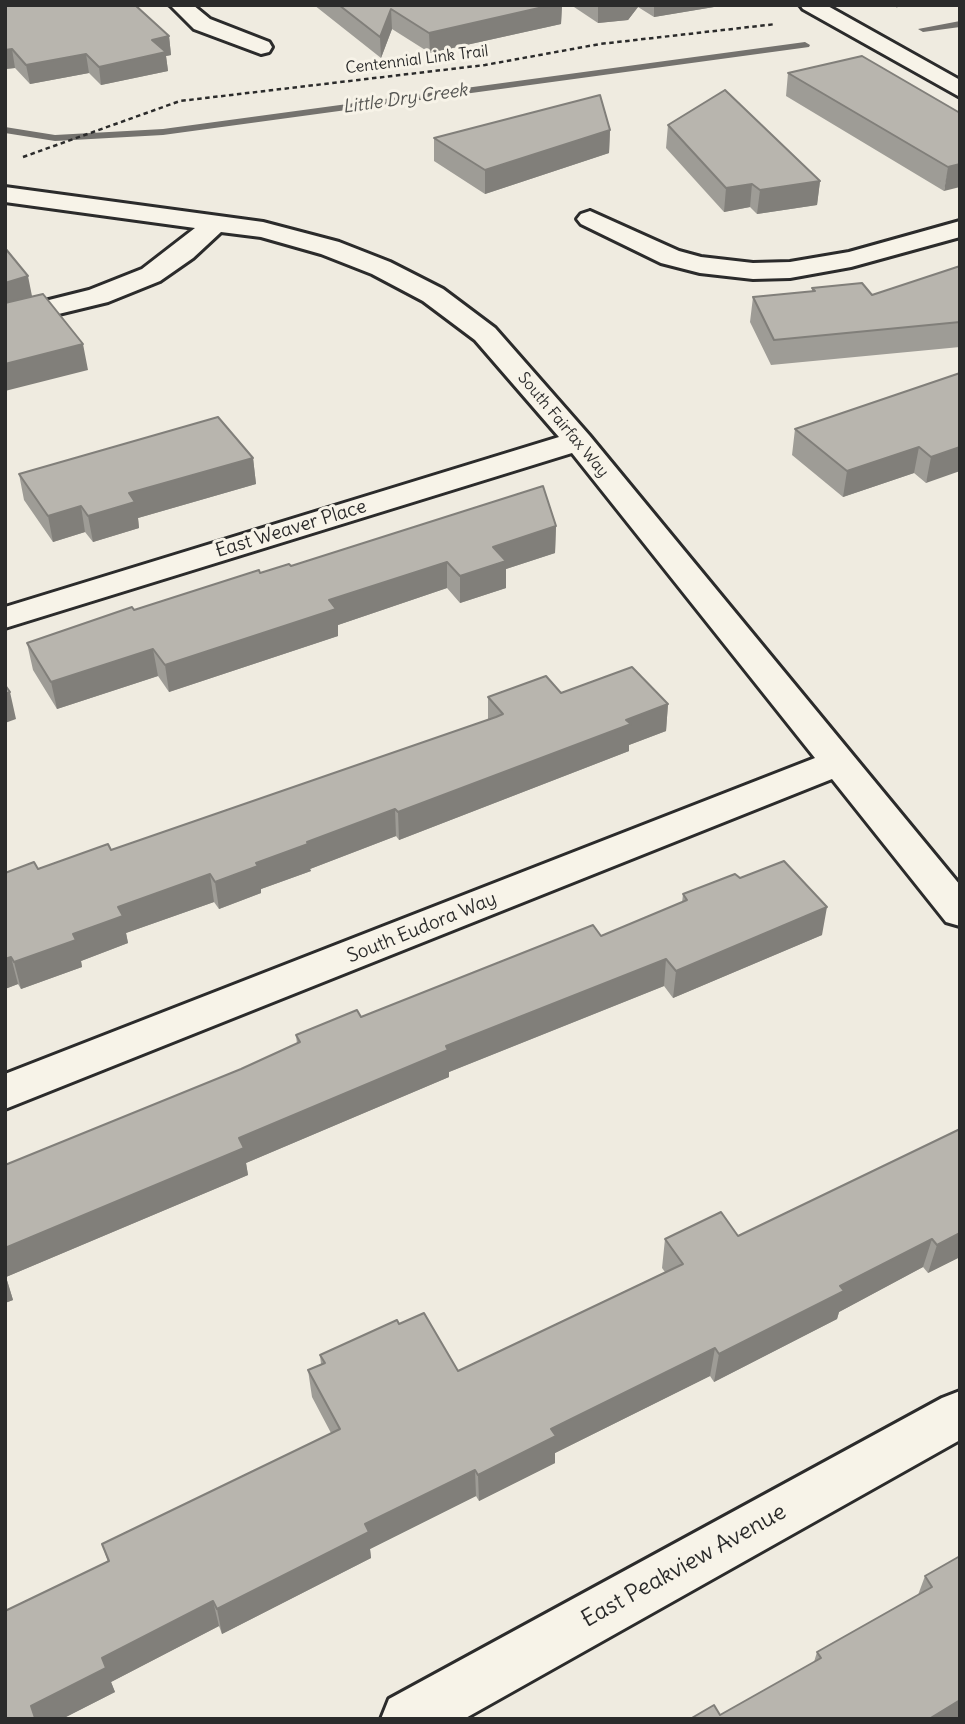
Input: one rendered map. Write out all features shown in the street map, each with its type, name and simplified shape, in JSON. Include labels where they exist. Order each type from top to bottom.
[{"type":"street","points":[[180,5],[202,24],[261,47]]},
{"type":"street","points":[[818,10],[960,90]]},
{"type":"street","name":"South Fairfax Way","points":[[5,194],[263,230],[330,248],[381,268],[433,295],[485,334],[578,441],[960,912]]},
{"type":"street","points":[[590,219],[670,257],[700,265],[753,271],[790,270],[851,260],[960,229]]},
{"type":"street","points":[[5,319],[97,296],[151,275],[184,252],[216,223]]},
{"type":"street","name":"East Weaver Place","points":[[5,618],[578,441]]},
{"type":"street","name":"South Eudora Way","points":[[5,1092],[838,763]]},
{"type":"street","name":"East Peakview Avenue","points":[[409,1719],[960,1414]]},
{"type":"path","name":"Centennial Link Trail","points":[[16,159],[180,101],[485,65],[600,44],[728,27],[783,23],[818,10]]},
{"type":"building","points":[[5,5],[135,5],[169,36],[152,40],[166,52],[99,67],[86,54],[26,65],[12,49],[5,50]]},
{"type":"building","points":[[339,5],[552,5],[429,33],[391,9],[380,37]]},
{"type":"building","points":[[862,56],[960,113],[960,164],[948,167],[788,73]]},
{"type":"building","points":[[725,90],[820,181],[760,190],[752,184],[726,188],[668,125]]},
{"type":"building","points":[[600,95],[610,130],[485,170],[434,138]]},
{"type":"building","points":[[5,248],[28,276],[5,283]]},
{"type":"building","points":[[960,266],[960,322],[774,340],[753,297],[862,283],[872,295]]},
{"type":"building","points":[[43,294],[83,344],[5,364],[5,303]]},
{"type":"building","points":[[960,373],[960,447],[931,457],[919,447],[847,471],[795,429]]},
{"type":"building","points":[[218,417],[253,458],[129,493],[135,502],[88,516],[81,506],[48,516],[19,474]]},
{"type":"building","points":[[543,486],[556,526],[493,547],[506,561],[460,576],[447,562],[329,600],[336,609],[165,665],[153,649],[51,682],[27,643],[132,607],[134,610],[259,570],[260,573],[289,564],[291,566]]},
{"type":"building","points":[[632,667],[668,704],[626,720],[631,724],[398,812],[395,809],[307,842],[308,844],[256,863],[258,866],[215,882],[210,874],[118,907],[123,916],[73,934],[76,940],[14,962],[11,957],[5,959],[5,873],[34,862],[38,869],[108,844],[111,850],[496,717],[503,714],[488,697],[546,676],[561,693]]},
{"type":"building","points":[[784,861],[827,907],[676,971],[666,959],[446,1046],[448,1050],[239,1138],[244,1148],[5,1248],[5,1165],[241,1069],[300,1042],[296,1035],[357,1010],[361,1017],[593,925],[601,936],[687,900],[683,894],[735,874],[740,878]]},
{"type":"building","points":[[960,1129],[960,1233],[937,1245],[932,1239],[840,1286],[844,1291],[719,1354],[715,1348],[551,1429],[556,1436],[478,1475],[475,1470],[365,1524],[369,1532],[217,1609],[213,1601],[102,1658],[106,1668],[31,1706],[35,1718],[5,1719],[5,1611],[109,1561],[102,1544],[340,1429],[308,1370],[325,1363],[320,1355],[397,1320],[399,1324],[424,1313],[458,1371],[683,1264],[665,1239],[721,1212],[738,1236]]},
{"type":"building","points":[[960,1556],[960,1700],[929,1719],[690,1719],[714,1705],[720,1715],[821,1658],[817,1652],[932,1587],[925,1576]]},
{"type":"waterway","name":"Little Dry Creek","points":[[923,29],[960,24]]},
{"type":"waterway","name":"Little Dry Creek","points":[[5,130],[55,138],[163,132],[805,45]]}]
